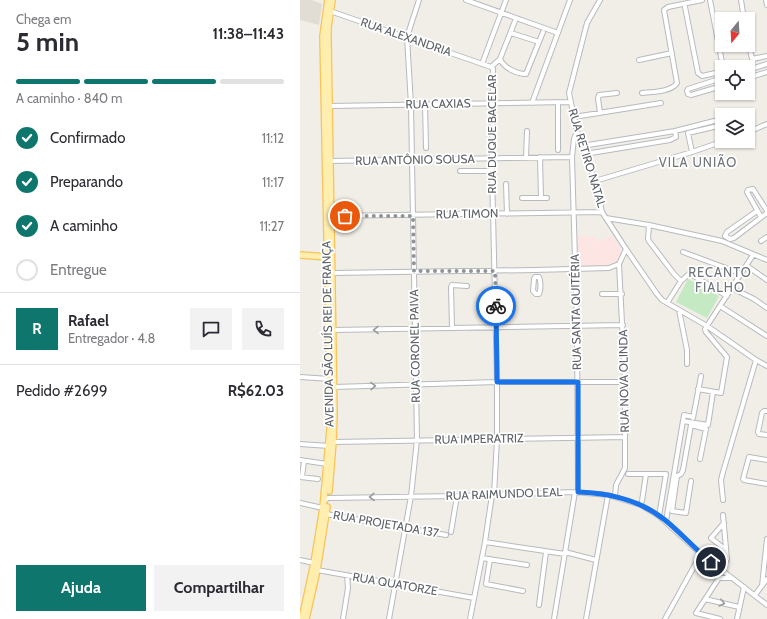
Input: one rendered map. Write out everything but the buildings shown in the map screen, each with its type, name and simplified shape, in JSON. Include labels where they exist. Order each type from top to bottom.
[{"type":"main road","name":"AVENIDA SÃO LUÍS REI DE FRANÇA","points":[[302,619],[326,499],[334,387],[331,332],[323,36],[328,0]]},
{"type":"main road","name":"AVENIDA SÃO LUÍS REI DE FRANÇA","points":[[306,619],[317,570],[326,514],[327,464],[331,444],[330,379],[332,273],[330,256],[331,216],[328,41],[332,0]]},
{"type":"main road","points":[[300,255],[330,256]]},
{"type":"street","name":"RUA CORONEL PAIVA","points":[[389,619],[411,496],[417,440],[411,105],[407,37],[419,0]]},
{"type":"street","points":[[466,0],[558,33]]},
{"type":"street","name":"RUA DUQUE BACELAR","points":[[470,619],[493,495],[497,439],[492,171],[493,70],[491,67],[482,64],[506,0]]},
{"type":"street","points":[[532,103],[570,0]]},
{"type":"street","name":"RUA RETIRO NATAL","points":[[600,0],[590,16],[570,89],[570,102],[577,131],[595,181],[602,212],[657,294],[667,303],[707,326],[767,366]]},
{"type":"street","points":[[642,93],[670,88],[676,84],[677,80],[664,11],[665,9],[668,7],[702,0]]},
{"type":"street","points":[[710,0],[721,60]]},
{"type":"street","points":[[741,0],[743,12]]},
{"type":"street","points":[[766,0],[767,5]]},
{"type":"street","points":[[685,7],[698,73],[702,76],[715,73]]},
{"type":"street","name":"RUA ALEXANDRIA","points":[[330,10],[482,64]]},
{"type":"street","points":[[491,67],[500,59],[515,21]]},
{"type":"street","points":[[500,59],[506,68],[524,75],[526,74],[543,32]]},
{"type":"street","points":[[511,33],[539,42]]},
{"type":"street","points":[[751,52],[752,59],[767,56]]},
{"type":"street","points":[[639,60],[672,53]]},
{"type":"street","points":[[755,68],[767,64]]},
{"type":"street","points":[[755,76],[767,72]]},
{"type":"street","points":[[715,80],[688,89],[687,91],[688,94],[691,95],[715,88]]},
{"type":"street","points":[[600,113],[599,95],[617,93]]},
{"type":"street","points":[[558,102],[558,150]]},
{"type":"street","name":"RUA CAXIAS","points":[[329,106],[366,104],[411,105],[570,102]]},
{"type":"street","points":[[574,117],[661,103]]},
{"type":"street","points":[[425,104],[426,148]]},
{"type":"street","points":[[582,146],[675,131],[715,121]]},
{"type":"street","points":[[755,129],[767,124]]},
{"type":"street","points":[[692,152],[688,133],[715,127]]},
{"type":"street","points":[[526,158],[527,131]]},
{"type":"street","name":"RUA SANTA QUITÉRIA","points":[[554,619],[576,492],[578,382],[572,157],[574,139],[577,131]]},
{"type":"street","points":[[585,154],[670,140],[676,137],[675,131]]},
{"type":"street","points":[[595,181],[715,144]]},
{"type":"street","name":"RUA ANTÔNIO SOUSA","points":[[330,161],[572,157]]},
{"type":"street","points":[[540,158],[541,198]]},
{"type":"street","points":[[460,171],[492,171]]},
{"type":"street","points":[[506,184],[507,214]]},
{"type":"street","points":[[757,211],[727,232],[725,236],[730,239],[734,238],[761,218],[767,212],[753,189],[750,189],[747,192],[761,218]]},
{"type":"street","points":[[522,198],[547,198]]},
{"type":"street","name":"RUA TIMON","points":[[331,216],[413,216],[602,212]]},
{"type":"street","points":[[606,218],[649,225],[722,241],[767,260]]},
{"type":"street","points":[[649,225],[649,241],[681,281]]},
{"type":"street","points":[[761,241],[767,237]]},
{"type":"street","points":[[332,273],[609,268],[619,264],[626,249]]},
{"type":"street","points":[[683,252],[742,274]]},
{"type":"street","points":[[698,389],[721,393],[727,357],[706,332],[707,326],[753,255]]},
{"type":"street","name":"RUA NOVA OLINDA","points":[[615,496],[616,485],[624,470],[625,437],[622,294],[619,264]]},
{"type":"street","points":[[747,266],[767,280]]},
{"type":"street","points":[[535,270],[535,277]]},
{"type":"street","points":[[667,303],[681,281],[687,275],[692,275],[727,296]]},
{"type":"street","points":[[452,328],[451,287],[452,285],[467,286]]},
{"type":"street","points":[[732,288],[749,296],[767,308]]},
{"type":"street","points":[[602,294],[622,294]]},
{"type":"street","points":[[720,306],[767,336]]},
{"type":"street","points":[[679,310],[687,350],[687,364]]},
{"type":"street","points":[[331,332],[623,325]]},
{"type":"street","points":[[723,500],[723,472],[756,360]]},
{"type":"street","points":[[692,422],[701,376]]},
{"type":"street","points":[[300,377],[330,379]]},
{"type":"street","points":[[334,387],[497,382],[625,382]]},
{"type":"street","points":[[683,422],[708,425],[713,392]]},
{"type":"street","points":[[767,411],[762,413],[758,432],[759,434],[767,435]]},
{"type":"street","points":[[666,521],[684,415],[693,417]]},
{"type":"street","points":[[691,481],[686,513],[672,511],[677,476],[682,474],[691,425],[706,428],[700,460]]},
{"type":"street","name":"RUA IMPERATRIZ","points":[[300,444],[417,440],[625,437]]},
{"type":"street","points":[[767,460],[749,457],[743,479],[767,484]]},
{"type":"street","points":[[318,479],[301,477],[302,461],[327,464]]},
{"type":"street","points":[[675,463],[684,465]]},
{"type":"street","points":[[675,468],[683,470]]},
{"type":"street","points":[[628,474],[666,475],[659,516]]},
{"type":"street","points":[[642,501],[646,474]]},
{"type":"street","name":"RUA RAIMUNDO LEAL","points":[[326,499],[576,492],[615,496],[641,505],[666,521],[701,554],[767,605]]},
{"type":"street","points":[[586,619],[608,495]]},
{"type":"street","points":[[451,532],[457,496]]},
{"type":"street","points":[[300,503],[323,508]]},
{"type":"street","name":"RUA PROJETADA 137","points":[[326,514],[446,535]]},
{"type":"street","points":[[721,570],[727,560],[723,514]]},
{"type":"street","points":[[724,523],[711,538],[726,550]]},
{"type":"street","points":[[762,586],[767,539]]},
{"type":"street","points":[[485,542],[546,552],[565,553],[596,560]]},
{"type":"street","points":[[539,605],[546,552]]},
{"type":"street","points":[[665,619],[701,554]]},
{"type":"street","points":[[482,558],[527,565]]},
{"type":"street","points":[[490,559],[486,584],[523,591]]},
{"type":"street","points":[[300,560],[314,563]]},
{"type":"street","name":"RUA QUATORZE","points":[[317,570],[474,598]]},
{"type":"street","points":[[343,619],[348,588],[347,575]]},
{"type":"street","points":[[720,619],[696,613],[718,578],[732,578]]},
{"type":"street","points":[[755,595],[767,579]]},
{"type":"street","points":[[737,619],[744,587]]},
{"type":"street","points":[[705,599],[739,607]]},
{"type":"shaded area","points":[[300,0],[312,0],[322,4],[319,25],[300,20]]},
{"type":"shaded area","points":[[613,235],[622,252],[617,262],[609,266],[577,267],[578,236],[597,237],[598,242]]},
{"type":"green space","points":[[688,279],[719,296],[707,318],[676,302]]},
{"type":"way so far","points":[[345,216],[413,216],[414,271],[495,271],[496,306]]},
{"type":"district","name":"VILA UNIÃO","points":[[698,162]]},
{"type":"district","name":"RECANTO FIALHO","points":[[720,280]]},
{"type":"route","points":[[496,306],[497,382],[578,382],[578,492],[608,495],[628,500],[647,508],[666,521],[690,545],[711,562]]}]
